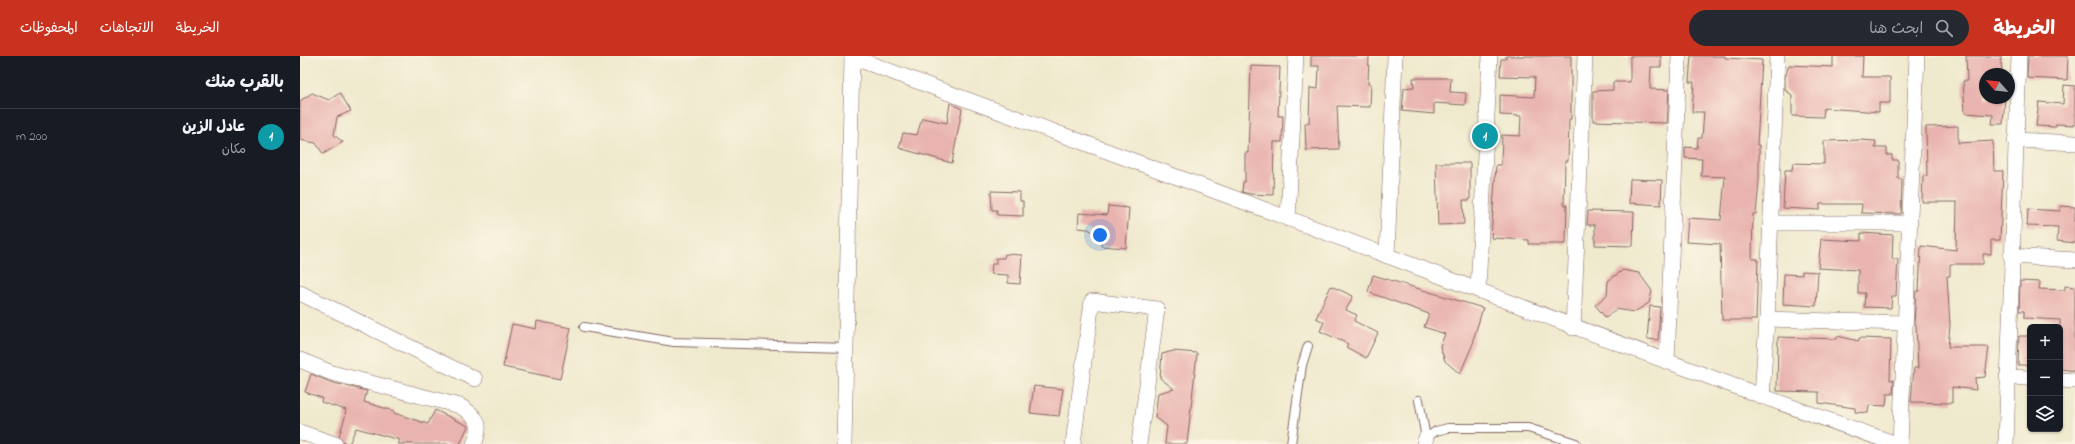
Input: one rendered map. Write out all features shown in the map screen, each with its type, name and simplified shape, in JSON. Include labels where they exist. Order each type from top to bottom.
[{"type":"street","points":[[1288,219],[1296,56]]},
{"type":"street","points":[[1387,256],[1395,56]]},
{"type":"street","points":[[1478,290],[1490,56]]},
{"type":"street","points":[[1574,328],[1585,56]]},
{"type":"street","points":[[1667,362],[1679,56]]},
{"type":"street","points":[[1762,397],[1767,319],[1777,56]]},
{"type":"street","points":[[844,444],[852,57],[1478,290],[1574,328],[1762,397],[1898,444],[1917,56]]},
{"type":"street","points":[[2006,444],[2011,256],[2019,56]]},
{"type":"street","points":[[2016,140],[2075,143]]},
{"type":"street","points":[[1771,223],[1909,223]]},
{"type":"street","points":[[2011,256],[2075,260]]},
{"type":"street","points":[[300,293],[475,379]]},
{"type":"street","points":[[1073,444],[1092,300],[1156,309],[1139,444]]},
{"type":"street","points":[[1767,319],[1905,323]]},
{"type":"street","points":[[300,360],[332,373],[460,406],[472,414],[479,424],[479,432],[474,444]]},
{"type":"street","points":[[2007,377],[2027,378]]},
{"type":"street","points":[[2063,380],[2075,381]]},
{"type":"street","points":[[300,432],[335,444]]},
{"type":"lane","points":[[584,327],[674,342],[847,347]]},
{"type":"lane","points":[[1291,444],[1302,365],[1308,346]]},
{"type":"lane","points":[[1419,400],[1425,441]]},
{"type":"lane","points":[[1425,441],[1436,431],[1448,428],[1528,428],[1576,443]]},
{"type":"building","points":[[1311,56],[1369,56],[1368,84],[1371,84],[1370,107],[1337,106],[1339,149],[1306,150],[1305,123],[1309,123],[1310,88],[1318,89],[1319,66],[1311,66]]},
{"type":"building","points":[[1506,56],[1571,56],[1571,119],[1569,119],[1568,161],[1565,161],[1564,205],[1567,205],[1566,244],[1529,244],[1529,240],[1491,238],[1496,165],[1501,165],[1502,135],[1520,136],[1521,116],[1500,115],[1500,95],[1534,97],[1535,77],[1500,76],[1501,59],[1506,59]]},
{"type":"building","points":[[1630,56],[1661,56],[1661,67],[1651,67],[1650,89],[1669,90],[1667,123],[1593,121],[1593,91],[1613,90],[1613,82],[1630,82]]},
{"type":"building","points":[[1691,56],[1725,56],[1725,58],[1762,60],[1757,145],[1759,145],[1759,182],[1756,214],[1753,214],[1752,259],[1758,259],[1756,320],[1722,320],[1720,244],[1686,242],[1688,218],[1721,220],[1725,177],[1701,176],[1702,159],[1685,158],[1685,147],[1697,148],[1698,138],[1702,138],[1704,112],[1692,112],[1694,82],[1689,82]]},
{"type":"building","points":[[1833,56],[1863,56],[1862,77],[1890,77],[1890,103],[1879,103],[1879,112],[1824,108],[1823,117],[1792,116],[1792,95],[1785,90],[1785,77],[1789,65],[1833,67]]},
{"type":"building","points":[[1966,56],[2001,56],[2002,68],[1979,68],[1979,104],[2005,104],[2003,124],[1992,124],[1993,115],[1965,113],[1963,81],[1967,81]]},
{"type":"building","points":[[2028,56],[2068,56],[2067,80],[2027,78]]},
{"type":"building","points":[[1251,66],[1280,67],[1278,116],[1283,116],[1282,142],[1274,142],[1273,195],[1250,194],[1242,192],[1243,182],[1245,182],[1245,153],[1248,153]]},
{"type":"building","points":[[1413,78],[1451,78],[1450,92],[1466,93],[1465,105],[1434,103],[1434,114],[1402,111],[1404,88],[1414,87]]},
{"type":"building","points":[[2064,85],[2075,86],[2075,125],[2056,124],[2056,127],[2036,126],[2039,102],[2063,104]]},
{"type":"building","points":[[312,93],[329,100],[340,93],[351,111],[337,117],[334,135],[343,142],[323,154],[316,143],[300,140],[300,101]]},
{"type":"building","points":[[950,103],[962,109],[952,163],[899,148],[903,133],[917,135],[922,118],[947,123]]},
{"type":"building","points":[[1958,126],[1958,143],[1993,141],[1994,171],[2003,171],[2000,240],[1991,240],[1991,254],[1983,254],[1983,264],[1950,264],[1950,276],[1947,276],[1950,325],[1948,347],[1989,347],[1985,377],[1975,378],[1976,390],[1952,387],[1952,403],[1911,402],[1914,368],[1918,368],[1916,324],[1914,324],[1916,291],[1919,291],[1921,246],[1956,250],[1957,202],[1922,202],[1923,176],[1927,176],[1926,127]]},
{"type":"building","points":[[1824,141],[1876,141],[1875,148],[1887,148],[1887,155],[1892,155],[1892,160],[1898,160],[1898,179],[1902,179],[1901,214],[1861,213],[1862,204],[1820,204],[1820,210],[1783,208],[1785,170],[1792,170],[1793,163],[1824,164]]},
{"type":"building","points":[[1436,163],[1470,163],[1470,200],[1463,200],[1464,224],[1438,225]]},
{"type":"building","points":[[1630,179],[1662,180],[1661,205],[1629,203]]},
{"type":"building","points":[[991,191],[1020,192],[1020,201],[1023,201],[1023,216],[997,215],[997,210],[992,210]]},
{"type":"building","points":[[1108,206],[1129,208],[1126,248],[1101,246],[1102,237],[1088,229],[1078,228],[1079,213],[1107,215]]},
{"type":"building","points":[[2060,206],[2075,207],[2075,243],[2057,241],[2058,227],[2027,226],[2028,209],[2060,211]]},
{"type":"building","points":[[1588,211],[1634,212],[1633,246],[1595,245],[1595,225],[1587,225]]},
{"type":"building","points":[[1861,233],[1893,235],[1892,259],[1898,259],[1896,296],[1892,296],[1891,308],[1864,307],[1865,293],[1858,293],[1858,270],[1818,268],[1821,239],[1861,241]]},
{"type":"building","points":[[1005,254],[1022,255],[1020,284],[1008,283],[1008,275],[991,274],[992,264],[996,264],[996,258],[1004,258]]},
{"type":"building","points":[[1623,270],[1639,273],[1652,291],[1649,303],[1634,312],[1616,309],[1606,318],[1595,305],[1607,295],[1608,281]]},
{"type":"building","points":[[1802,271],[1818,272],[1816,306],[1783,304],[1784,274],[1802,275]]},
{"type":"building","points":[[1373,275],[1483,308],[1473,340],[1474,341],[1460,374],[1445,361],[1440,346],[1445,334],[1424,327],[1429,314],[1368,292]]},
{"type":"building","points":[[2020,281],[2040,282],[2039,289],[2065,290],[2065,286],[2075,287],[2075,371],[2063,369],[2063,324],[2060,324],[2060,320],[2024,318],[2024,311],[2019,311]]},
{"type":"building","points":[[1331,286],[1353,296],[1346,310],[1357,315],[1354,321],[1378,333],[1366,358],[1346,347],[1348,344],[1320,331],[1324,322],[1316,318]]},
{"type":"building","points":[[1650,306],[1660,307],[1658,340],[1647,339]]},
{"type":"building","points":[[537,321],[571,328],[560,379],[503,367],[512,324],[536,329]]},
{"type":"building","points":[[1837,336],[1859,341],[1859,338],[1891,339],[1890,380],[1894,380],[1893,394],[1887,394],[1886,406],[1869,405],[1868,413],[1855,412],[1855,408],[1819,403],[1819,392],[1777,391],[1778,337],[1837,339]]},
{"type":"building","points":[[2019,336],[2027,336],[2027,365],[2018,365]]},
{"type":"building","points":[[1173,351],[1197,353],[1187,444],[1165,444],[1167,426],[1155,417],[1158,393],[1174,389],[1160,378],[1162,354]]},
{"type":"building","points":[[311,374],[330,382],[367,391],[364,402],[394,411],[394,413],[428,424],[435,410],[468,426],[460,444],[398,444],[400,440],[356,428],[349,444],[344,442],[339,436],[346,410],[321,402],[322,398],[305,392]]},
{"type":"building","points":[[1034,386],[1063,389],[1059,416],[1030,413]]},
{"type":"place","name":"عادل الزين","points":[[1485,136]]}]
